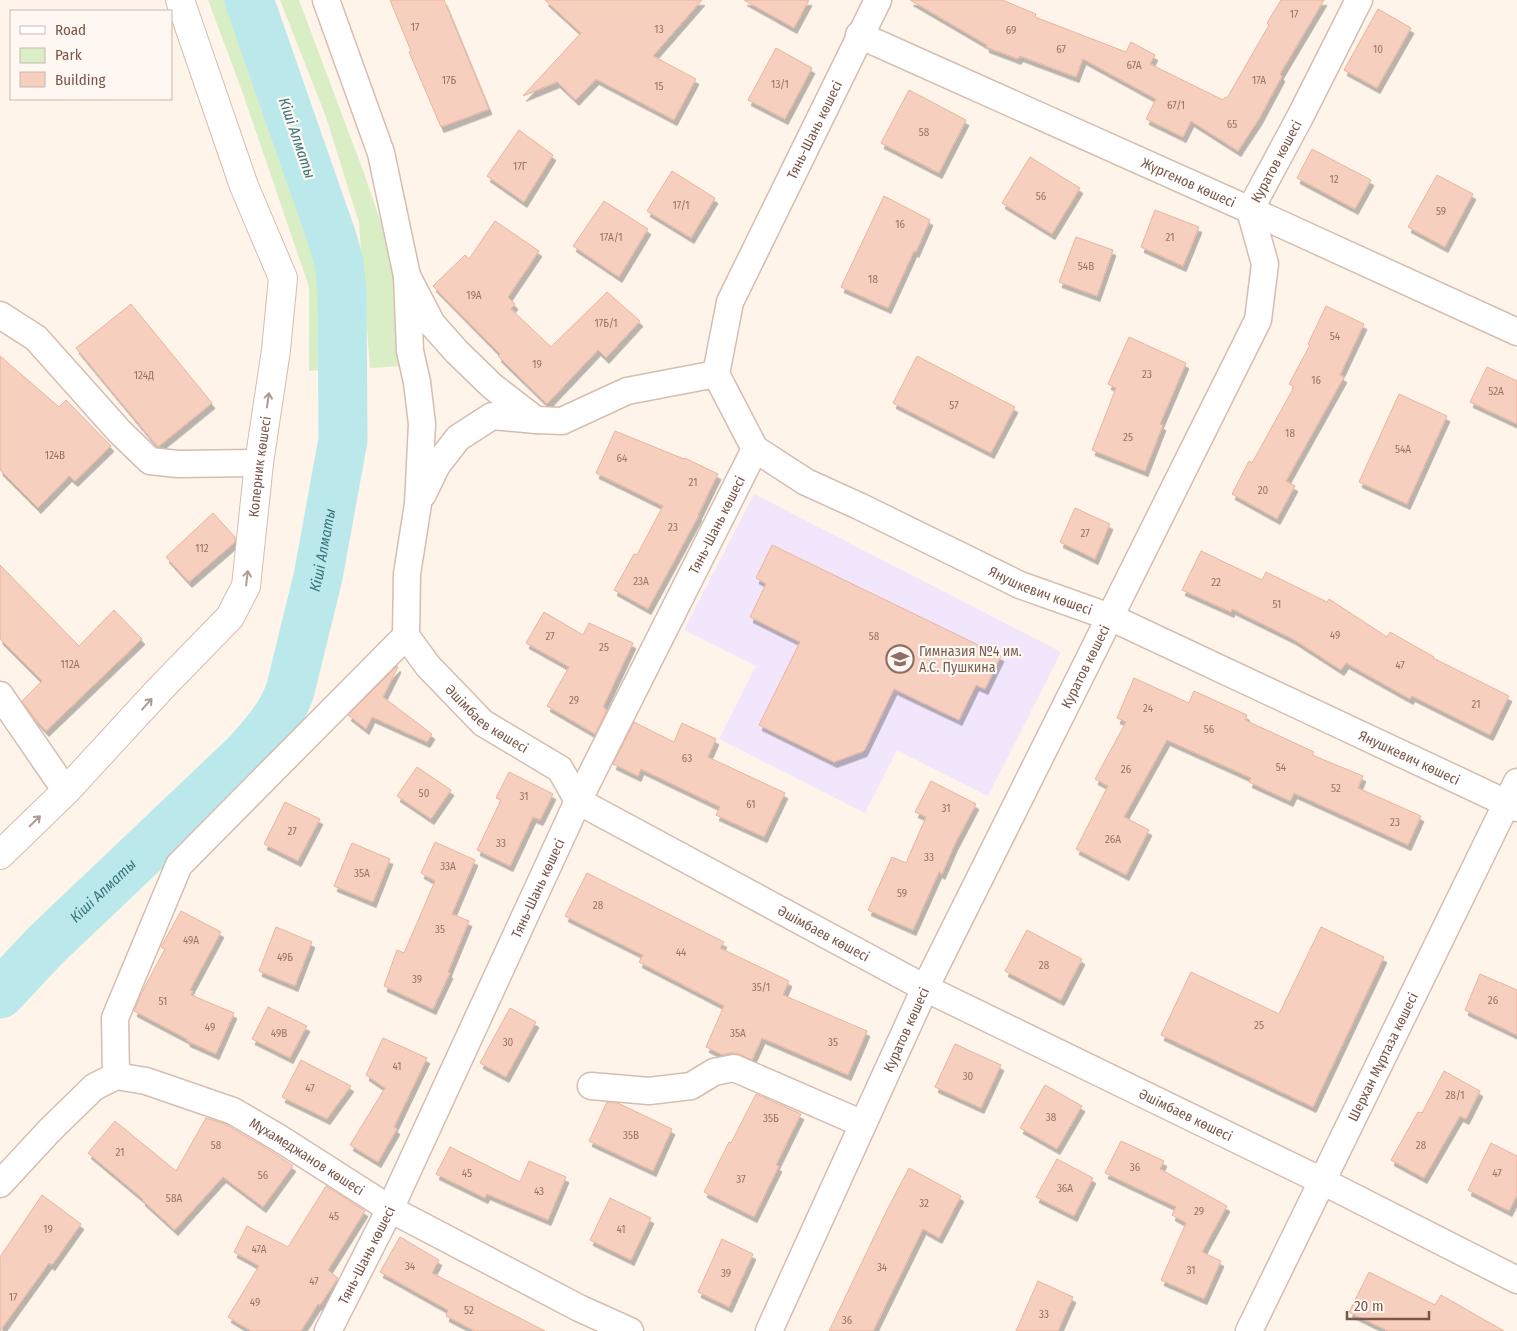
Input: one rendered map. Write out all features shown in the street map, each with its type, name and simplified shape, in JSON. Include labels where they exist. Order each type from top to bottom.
[{"type":"street","name":"Коперник көшесі","points":[[0,855],[66,790],[230,617],[246,586],[259,463],[276,350],[283,278],[244,186],[180,0]]},
{"type":"street","points":[[0,1184],[49,1131],[94,1087],[116,1076],[115,1018],[179,865],[406,636],[408,574],[418,504],[422,424],[417,382],[410,351],[407,276],[381,153],[326,0]]},
{"type":"street","name":"Тянь-Шань көшесі","points":[[716,374],[730,302],[878,0]]},
{"type":"street","name":"Куратов көшесі","points":[[769,1331],[925,988],[1258,320],[1265,264],[1250,210],[1359,0]]},
{"type":"street","name":"Жүргенов көшесі","points":[[859,36],[1250,210],[1517,332]]},
{"type":"street","points":[[407,276],[432,324],[457,352],[492,386],[536,420]]},
{"type":"street","points":[[0,315],[36,338],[119,431],[150,461],[178,464],[259,463]]},
{"type":"street","points":[[418,504],[437,465],[458,438],[492,416],[562,421],[627,391],[716,374]]},
{"type":"street","name":"Янушкевич көшесі","points":[[716,374],[756,449],[806,482],[1020,585],[1110,617],[1514,798]]},
{"type":"street","name":"Тянь-Шань көшесі","points":[[328,1331],[390,1209],[578,801],[756,449]]},
{"type":"street","name":"Әшімбаев көшесі","points":[[406,636],[428,666],[483,723],[560,769],[578,801],[925,988],[1322,1180],[1517,1280]]},
{"type":"street","points":[[0,695],[66,790]]},
{"type":"street","name":"Шерхан Мұртаза көшесі","points":[[1249,1331],[1322,1180],[1514,798]]},
{"type":"street","points":[[590,1086],[649,1090],[691,1086],[714,1072],[734,1068],[863,1124]]},
{"type":"street","name":"Мұхамеджанов көшесі","points":[[116,1076],[146,1081],[233,1111],[390,1209],[579,1308],[630,1331]]},
{"type":"shaded area","name":"Гимназия №4 им. А.С. Пушкина","points":[[754,494],[1061,652],[988,796],[897,750],[865,813],[719,739],[756,666],[684,630]]},
{"type":"green space","points":[[208,0],[240,0],[331,288],[334,369],[309,371],[309,287],[242,91]]},
{"type":"green space","points":[[280,0],[299,0],[364,173],[388,244],[400,311],[404,366],[370,368],[359,223],[326,117]]},
{"type":"building","points":[[390,0],[444,0],[489,109],[441,127],[409,52],[411,51]]},
{"type":"building","points":[[545,0],[702,0],[653,56],[696,79],[674,120],[596,79],[576,100],[557,82],[523,96],[581,33]]},
{"type":"building","points":[[744,0],[809,0],[794,28]]},
{"type":"building","points":[[910,0],[1002,0],[1036,14],[1035,17],[1126,52],[1131,42],[1155,55],[1150,64],[1223,100],[1225,97],[1227,98],[1269,25],[1267,23],[1281,0],[1324,0],[1280,74],[1282,76],[1259,119],[1238,151],[1191,121],[1183,137],[1146,119],[1156,99],[1083,59],[1076,77],[1020,56],[1018,59],[986,47],[987,45]]},
{"type":"building","points":[[1378,9],[1411,28],[1377,88],[1344,70]]},
{"type":"building","points":[[776,48],[812,68],[785,119],[748,100]]},
{"type":"building","points":[[909,90],[966,120],[939,173],[881,143]]},
{"type":"building","points":[[519,130],[553,155],[524,202],[487,176]]},
{"type":"building","points":[[1312,149],[1371,180],[1355,209],[1297,178]]},
{"type":"building","points":[[1030,157],[1080,188],[1052,234],[1002,203]]},
{"type":"building","points":[[672,171],[715,198],[691,238],[647,211]]},
{"type":"building","points":[[1437,175],[1473,194],[1445,247],[1408,227]]},
{"type":"building","points":[[884,196],[930,220],[888,308],[841,287]]},
{"type":"building","points":[[604,201],[648,229],[619,277],[573,246]]},
{"type":"building","points":[[1155,210],[1199,227],[1183,266],[1141,247]]},
{"type":"building","points":[[495,221],[539,251],[508,297],[515,304],[511,309],[551,347],[607,292],[640,321],[606,358],[598,350],[547,404],[498,356],[500,354],[433,286],[465,255],[469,259]]},
{"type":"building","points":[[1076,237],[1113,250],[1097,296],[1059,282]]},
{"type":"building","points":[[131,304],[212,403],[158,447],[76,348]]},
{"type":"building","points":[[1326,306],[1364,324],[1340,375],[1344,377],[1286,481],[1295,486],[1277,519],[1232,494],[1249,461],[1252,463],[1294,387],[1289,384],[1310,345],[1308,344]]},
{"type":"building","points":[[1129,337],[1186,363],[1160,424],[1163,425],[1145,471],[1092,450],[1116,388],[1108,384]]},
{"type":"building","points":[[0,356],[59,407],[66,400],[111,446],[75,481],[69,476],[38,508],[0,470]]},
{"type":"building","points":[[917,356],[1015,407],[991,453],[893,403]]},
{"type":"building","points":[[1487,367],[1517,381],[1517,424],[1470,402]]},
{"type":"building","points":[[1399,394],[1447,416],[1407,504],[1359,482]]},
{"type":"building","points":[[615,431],[685,458],[718,474],[699,515],[648,609],[614,590],[634,554],[637,555],[663,506],[596,473]]},
{"type":"building","points":[[1075,508],[1110,524],[1095,559],[1060,542]]},
{"type":"building","points":[[213,513],[235,537],[235,542],[189,582],[166,557]]},
{"type":"building","points":[[772,545],[1001,656],[985,689],[976,685],[959,720],[894,689],[864,751],[834,762],[759,725],[800,642],[750,617],[766,584],[756,578]]},
{"type":"building","points":[[1201,551],[1262,580],[1266,572],[1327,602],[1329,599],[1387,637],[1390,632],[1433,658],[1509,696],[1490,735],[1412,696],[1410,699],[1346,663],[1341,670],[1293,639],[1232,609],[1231,612],[1182,590]]},
{"type":"building","points":[[0,565],[79,646],[114,610],[142,639],[46,731],[22,701],[42,681],[0,639]]},
{"type":"building","points":[[544,612],[583,635],[589,623],[633,643],[603,707],[607,710],[595,734],[547,706],[569,667],[526,643]]},
{"type":"building","points":[[397,666],[383,697],[432,734],[427,742],[372,717],[366,729],[348,715]]},
{"type":"building","points":[[1134,678],[1189,703],[1194,691],[1247,715],[1245,720],[1314,752],[1312,755],[1363,776],[1358,788],[1421,816],[1408,845],[1294,793],[1290,801],[1249,782],[1251,778],[1167,740],[1124,817],[1149,830],[1126,875],[1076,849],[1108,786],[1095,779],[1126,722],[1117,718]]},
{"type":"building","points":[[634,722],[674,742],[682,723],[716,739],[708,757],[785,793],[764,837],[716,815],[720,807],[641,769],[638,776],[613,764]]},
{"type":"building","points":[[417,767],[451,790],[431,819],[397,796]]},
{"type":"building","points":[[509,772],[553,794],[540,820],[533,817],[510,866],[477,850],[501,800],[496,798]]},
{"type":"building","points":[[931,781],[976,804],[942,874],[939,872],[913,930],[868,910],[892,857],[906,863],[926,817],[915,812]]},
{"type":"building","points":[[285,802],[320,819],[298,861],[264,844]]},
{"type":"building","points":[[435,842],[475,860],[452,914],[469,921],[448,972],[450,973],[433,1009],[384,986],[397,950],[404,953],[435,881],[421,873]]},
{"type":"building","points":[[352,843],[390,859],[373,902],[334,886]]},
{"type":"building","points":[[587,873],[724,942],[720,948],[789,981],[783,995],[867,1031],[848,1075],[762,1038],[752,1060],[739,1054],[723,1055],[706,1047],[724,1006],[639,962],[643,955],[565,916]]},
{"type":"building","points":[[181,911],[221,932],[190,990],[193,991],[191,995],[234,1013],[216,1054],[187,1041],[187,1039],[134,1011],[165,949],[161,947]]},
{"type":"building","points":[[276,927],[312,942],[295,986],[259,971]]},
{"type":"building","points":[[1321,927],[1384,957],[1313,1107],[1161,1035],[1191,972],[1279,1014]]},
{"type":"building","points":[[1027,930],[1082,959],[1061,1000],[1005,971]]},
{"type":"building","points":[[1480,974],[1517,990],[1517,1035],[1465,1010]]},
{"type":"building","points":[[268,1007],[307,1026],[290,1058],[252,1039]]},
{"type":"building","points":[[510,1008],[536,1022],[506,1077],[480,1063]]},
{"type":"building","points":[[383,1038],[427,1058],[394,1127],[397,1129],[378,1162],[350,1145],[385,1088],[366,1075]]},
{"type":"building","points":[[955,1044],[1001,1065],[981,1108],[935,1087]]},
{"type":"building","points":[[301,1060],[351,1086],[327,1119],[282,1097]]},
{"type":"building","points":[[1444,1071],[1480,1091],[1466,1119],[1460,1116],[1424,1178],[1391,1160],[1418,1112],[1422,1113]]},
{"type":"building","points":[[1045,1085],[1082,1106],[1057,1149],[1020,1128]]},
{"type":"building","points":[[756,1094],[801,1114],[776,1165],[779,1166],[754,1217],[704,1192]]},
{"type":"building","points":[[607,1102],[618,1103],[672,1129],[653,1171],[589,1141]]},
{"type":"building","points":[[206,1118],[225,1124],[293,1166],[263,1207],[223,1177],[175,1230],[143,1199],[88,1153],[115,1121],[176,1171]]},
{"type":"building","points":[[1121,1141],[1164,1161],[1160,1169],[1227,1206],[1202,1252],[1221,1261],[1204,1299],[1161,1280],[1186,1223],[1172,1215],[1176,1207],[1105,1173]]},
{"type":"building","points":[[1491,1143],[1517,1156],[1517,1195],[1509,1211],[1468,1190]]},
{"type":"building","points":[[450,1147],[520,1182],[529,1161],[566,1177],[548,1220],[487,1194],[485,1198],[436,1174]]},
{"type":"building","points":[[1057,1159],[1093,1178],[1074,1216],[1036,1197]]},
{"type":"building","points":[[909,1168],[961,1196],[939,1238],[923,1229],[873,1331],[829,1331],[887,1210]]},
{"type":"building","points":[[326,1186],[365,1211],[328,1270],[338,1278],[320,1305],[318,1304],[301,1331],[251,1331],[228,1317],[259,1266],[234,1252],[247,1226],[288,1247]]},
{"type":"building","points":[[42,1195],[81,1224],[52,1265],[49,1263],[0,1331],[0,1257]]},
{"type":"building","points":[[610,1198],[651,1218],[631,1260],[590,1240]]},
{"type":"building","points":[[400,1237],[439,1260],[432,1273],[545,1331],[475,1331],[446,1316],[448,1310],[380,1272]]},
{"type":"building","points":[[722,1239],[753,1254],[729,1307],[698,1292]]},
{"type":"building","points":[[1369,1272],[1435,1305],[1441,1295],[1504,1331],[1388,1331],[1349,1312]]},
{"type":"building","points":[[1038,1281],[1073,1297],[1058,1331],[1016,1331]]},
{"type":"waterway","name":"Кіші Алматы","points":[[0,994],[46,945],[247,754],[277,717],[290,691],[318,577],[343,440],[342,292],[339,262],[331,235],[249,0]]},
{"type":"place","name":"Гимназия №4 им. А.С. Пушкина","points":[[900,659]]}]
